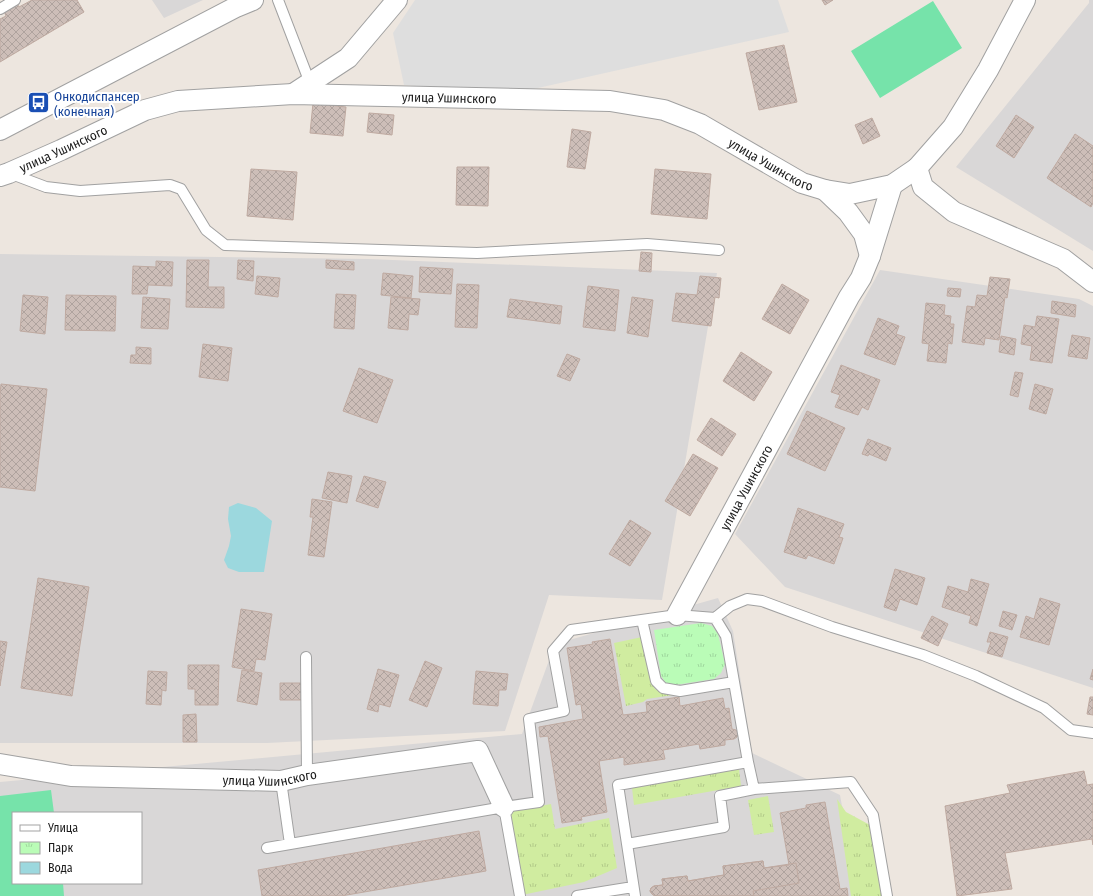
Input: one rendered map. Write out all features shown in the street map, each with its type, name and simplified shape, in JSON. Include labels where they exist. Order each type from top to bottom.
[{"type":"street","points":[[0,130],[236,7],[254,0]]},
{"type":"street","points":[[293,94],[348,58],[397,0]]},
{"type":"street","name":"улица Ушинского","points":[[4,175],[145,110],[178,101],[293,94],[610,101],[664,110],[700,124],[802,183],[825,190],[850,194],[892,185],[918,168],[953,127],[988,70],[1025,0]]},
{"type":"street","points":[[918,168],[923,187],[954,212],[1063,259],[1093,282]]},
{"type":"street","name":"улица Ушинского","points":[[677,616],[849,297],[861,278],[870,256],[892,185]]},
{"type":"street","points":[[825,190],[848,212],[864,234],[870,256]]},
{"type":"street","name":"улица Ушинского","points":[[0,764],[71,776],[281,781],[307,775],[478,751],[504,807]]},
{"type":"lane","points":[[0,9],[15,0]]},
{"type":"lane","points":[[278,0],[310,83]]},
{"type":"lane","points":[[4,175],[46,187],[80,191],[170,185],[181,189],[206,230],[226,244],[478,253],[647,244],[720,250]]},
{"type":"lane","points":[[267,848],[539,802],[530,719],[564,711],[552,651],[571,630],[677,616],[715,618],[730,606],[747,599],[762,601],[832,627],[923,655],[976,676],[1044,708],[1071,730],[1093,733]]},
{"type":"lane","points":[[715,618],[726,636],[754,789]]},
{"type":"lane","points":[[642,620],[656,681],[663,688],[680,691],[734,682]]},
{"type":"lane","points":[[306,657],[307,775]]},
{"type":"lane","points":[[577,896],[634,892],[618,785],[748,762]]},
{"type":"lane","points":[[281,781],[290,844]]},
{"type":"lane","points":[[627,844],[724,827],[720,796],[754,789],[851,782],[873,815],[887,896]]},
{"type":"lane","points":[[504,807],[520,896]]},
{"type":"shaded area","points":[[152,0],[203,0],[164,18]]},
{"type":"shaded area","points":[[415,0],[778,0],[789,32],[511,94],[404,85],[393,33]]},
{"type":"shaded area","points":[[1089,0],[1093,0],[1093,251],[956,167],[1089,3]]},
{"type":"shaded area","points":[[0,254],[368,259],[717,273],[662,600],[549,595],[505,731],[267,743],[0,743]]},
{"type":"shaded area","points":[[880,270],[1079,299],[1093,306],[1093,688],[785,587],[735,534]]},
{"type":"shaded area","points":[[718,598],[733,631],[752,753],[840,795],[858,896],[0,896],[0,782],[522,734],[555,644]]},
{"type":"green space","points":[[933,1],[962,48],[880,98],[851,51]]},
{"type":"green space","points":[[701,623],[712,626],[718,634],[725,664],[721,673],[714,679],[675,685],[666,683],[661,676],[654,630]]},
{"type":"green space","points":[[642,637],[650,679],[655,689],[673,695],[647,699],[643,702],[626,706],[614,643]]},
{"type":"green space","points":[[739,769],[741,786],[634,805],[632,788]]},
{"type":"green space","points":[[51,790],[54,812],[12,812],[12,884],[63,884],[64,896],[0,896],[0,796]]},
{"type":"green space","points":[[768,796],[774,832],[754,835],[748,800]]},
{"type":"green space","points":[[837,799],[846,812],[870,825],[884,896],[851,896]]},
{"type":"green space","points":[[551,804],[555,829],[609,818],[617,868],[584,882],[522,895],[508,812]]},
{"type":"water","points":[[238,503],[256,508],[272,521],[264,572],[239,572],[228,568],[224,560],[231,536],[228,519],[229,507]]},
{"type":"building","points":[[32,0],[77,0],[84,12],[0,62],[0,19],[6,16],[4,11],[17,3],[19,7]]},
{"type":"building","points":[[822,0],[833,0],[825,5]]},
{"type":"building","points":[[784,45],[797,102],[759,110],[746,53]]},
{"type":"building","points":[[313,103],[346,107],[343,136],[310,133]]},
{"type":"building","points":[[369,113],[394,115],[392,135],[367,132]]},
{"type":"building","points":[[1016,115],[1034,127],[1014,158],[996,146]]},
{"type":"building","points":[[872,118],[880,136],[863,144],[855,125]]},
{"type":"building","points":[[572,129],[591,132],[585,169],[567,167]]},
{"type":"building","points":[[1075,134],[1093,146],[1093,203],[1091,207],[1047,178]]},
{"type":"building","points":[[457,167],[489,167],[488,206],[456,205]]},
{"type":"building","points":[[251,169],[297,172],[293,220],[247,216]]},
{"type":"building","points":[[655,169],[711,174],[707,219],[651,214]]},
{"type":"building","points":[[641,252],[652,253],[651,272],[639,271]]},
{"type":"building","points":[[187,260],[209,260],[208,287],[224,287],[224,308],[186,307]]},
{"type":"building","points":[[238,260],[254,261],[253,281],[237,279]]},
{"type":"building","points":[[326,260],[354,262],[354,270],[326,268]]},
{"type":"building","points":[[156,261],[173,262],[172,286],[148,285],[147,294],[132,294],[133,266],[156,267]]},
{"type":"building","points":[[420,267],[453,269],[451,294],[419,292]]},
{"type":"building","points":[[383,273],[413,276],[411,298],[381,295]]},
{"type":"building","points":[[257,276],[280,278],[278,297],[255,294]]},
{"type":"building","points":[[700,276],[721,278],[719,298],[715,297],[711,326],[672,321],[676,293],[697,295]]},
{"type":"building","points":[[990,277],[1010,279],[1007,298],[1005,297],[999,340],[985,338],[984,345],[962,342],[967,306],[975,307],[977,295],[987,296]]},
{"type":"building","points":[[457,284],[479,285],[477,328],[455,327]]},
{"type":"building","points":[[782,284],[809,300],[790,334],[762,319]]},
{"type":"building","points":[[588,286],[619,290],[615,331],[583,327]]},
{"type":"building","points":[[948,288],[961,289],[960,297],[947,296]]},
{"type":"building","points":[[336,294],[356,295],[354,329],[334,328]]},
{"type":"building","points":[[23,295],[48,297],[45,334],[20,331]]},
{"type":"building","points":[[66,295],[116,296],[115,331],[65,330]]},
{"type":"building","points":[[143,297],[170,299],[168,329],[141,328]]},
{"type":"building","points":[[391,297],[420,299],[418,315],[409,314],[408,330],[388,328]]},
{"type":"building","points":[[632,297],[653,300],[648,337],[627,333]]},
{"type":"building","points":[[510,299],[562,306],[560,324],[507,317]]},
{"type":"building","points":[[1052,301],[1076,305],[1075,317],[1051,313]]},
{"type":"building","points":[[926,303],[945,305],[944,315],[951,316],[950,324],[954,324],[952,344],[948,343],[946,363],[927,361],[929,344],[922,343]]},
{"type":"building","points":[[1037,316],[1059,319],[1052,363],[1030,360],[1032,346],[1021,344],[1024,325],[1035,327]]},
{"type":"building","points":[[878,318],[899,326],[896,334],[905,337],[895,365],[864,354]]},
{"type":"building","points":[[1072,335],[1090,338],[1087,359],[1068,356]]},
{"type":"building","points":[[1001,336],[1016,339],[1014,355],[999,352]]},
{"type":"building","points":[[203,344],[232,348],[228,381],[199,377]]},
{"type":"building","points":[[136,347],[151,348],[151,364],[130,363],[131,355],[136,355]]},
{"type":"building","points":[[741,352],[772,372],[754,401],[723,381]]},
{"type":"building","points":[[567,354],[580,359],[570,381],[557,376]]},
{"type":"building","points":[[841,365],[880,380],[868,410],[862,407],[858,415],[835,407],[840,395],[831,392]]},
{"type":"building","points":[[359,368],[393,380],[377,423],[343,411]]},
{"type":"building","points":[[1015,372],[1023,373],[1018,397],[1010,395]]},
{"type":"building","points":[[1,384],[47,389],[35,491],[0,487]]},
{"type":"building","points":[[1035,384],[1053,389],[1046,414],[1029,409]]},
{"type":"building","points":[[807,411],[845,428],[825,471],[787,454]]},
{"type":"building","points":[[711,418],[736,434],[722,456],[697,440]]},
{"type":"building","points":[[868,439],[891,448],[886,461],[869,454],[868,456],[862,454]]},
{"type":"building","points":[[693,454],[718,468],[690,516],[665,501]]},
{"type":"building","points":[[328,472],[352,476],[347,503],[322,498]]},
{"type":"building","points":[[364,476],[386,482],[378,508],[356,501]]},
{"type":"building","points":[[312,499],[332,502],[324,557],[308,555],[313,517],[310,517]]},
{"type":"building","points":[[798,508],[844,524],[839,537],[843,538],[834,564],[808,555],[806,559],[784,552]]},
{"type":"building","points":[[630,520],[651,533],[630,566],[609,554]]},
{"type":"building","points":[[895,569],[925,578],[917,605],[900,599],[896,611],[884,607]]},
{"type":"building","points":[[38,578],[89,587],[72,696],[21,688]]},
{"type":"building","points":[[971,579],[989,584],[977,626],[969,623],[971,616],[942,607],[948,586],[968,592]]},
{"type":"building","points":[[1040,598],[1060,604],[1049,645],[1020,637],[1026,616],[1034,619]]},
{"type":"building","points":[[241,609],[272,614],[265,660],[256,659],[254,671],[232,667]]},
{"type":"building","points":[[1003,611],[1017,615],[1012,630],[999,626]]},
{"type":"building","points":[[932,616],[948,624],[938,646],[921,638]]},
{"type":"building","points":[[990,632],[1008,637],[1002,657],[987,653],[991,642],[987,642]]},
{"type":"building","points":[[610,639],[623,715],[647,712],[646,702],[679,697],[680,706],[723,698],[725,709],[729,708],[732,729],[736,730],[738,733],[737,737],[734,739],[725,740],[725,745],[700,749],[699,744],[663,750],[665,759],[624,765],[624,757],[599,761],[607,812],[581,817],[582,820],[562,823],[548,736],[540,737],[539,727],[583,719],[581,704],[576,705],[567,648],[593,644],[592,642]]},
{"type":"building","points":[[0,641],[7,642],[0,686]]},
{"type":"building","points":[[425,661],[442,668],[427,707],[409,700]]},
{"type":"building","points":[[188,665],[219,665],[218,705],[195,705],[195,689],[188,689]]},
{"type":"building","points":[[378,669],[399,675],[390,707],[379,704],[378,712],[367,709]]},
{"type":"building","points":[[1093,669],[1093,680],[1090,679]]},
{"type":"building","points":[[242,670],[262,673],[257,705],[237,701]]},
{"type":"building","points":[[148,671],[167,672],[166,691],[162,690],[161,705],[146,704]]},
{"type":"building","points":[[476,671],[508,674],[506,690],[499,690],[498,706],[473,704]]},
{"type":"building","points":[[280,683],[302,683],[302,700],[280,700]]},
{"type":"building","points":[[1090,697],[1093,697],[1093,715],[1087,714]]},
{"type":"building","points":[[196,714],[197,742],[183,742],[183,715]]},
{"type":"building","points":[[1084,771],[1087,785],[1093,784],[1093,845],[1092,839],[1005,853],[1012,889],[957,896],[945,806],[1010,793],[1007,785]]},
{"type":"building","points":[[825,802],[840,889],[847,888],[848,896],[655,896],[650,891],[654,886],[663,885],[662,879],[687,876],[688,881],[724,875],[723,866],[763,861],[764,868],[789,865],[780,813],[806,808],[806,805]]},
{"type":"building","points":[[479,831],[486,871],[341,896],[262,896],[258,870]]},
{"type":"building","points":[[763,861],[764,868],[796,863],[799,883],[753,891],[754,896],[655,896],[650,891],[654,886],[663,885],[662,879],[687,876],[688,881],[724,875],[723,866]]},
{"type":"place","name":"Онкодиспансер (конечная)","points":[[38,103]]}]
